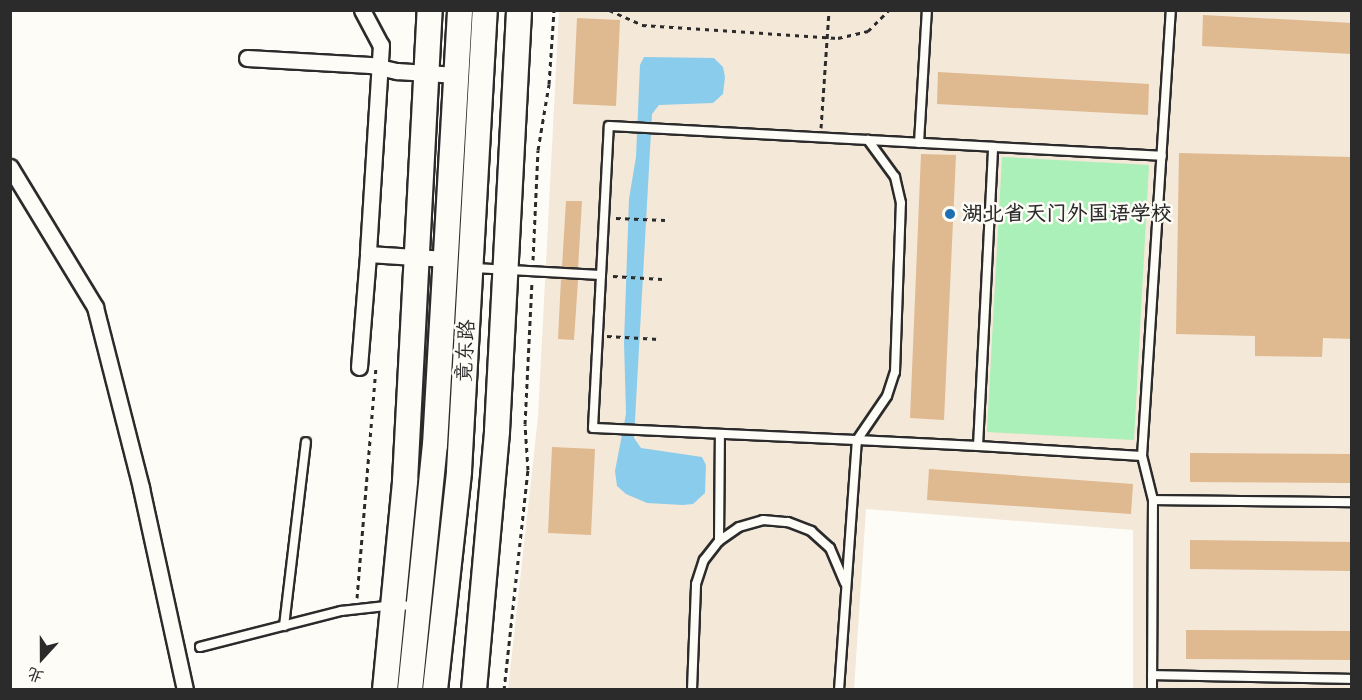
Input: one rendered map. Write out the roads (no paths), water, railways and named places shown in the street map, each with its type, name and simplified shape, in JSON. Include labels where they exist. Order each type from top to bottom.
[{"type":"main road","points":[[385,690],[406,606],[418,257],[430,10]]},
{"type":"main road","name":"竟东路","points":[[410,690],[406,606],[435,445],[460,10]]},
{"type":"main road","name":"竟东路","points":[[435,690],[459,471],[485,10]]},
{"type":"main road","points":[[474,690],[497,431],[519,10]]},
{"type":"street","points":[[359,367],[381,45],[362,10]]},
{"type":"street","points":[[247,58],[379,66],[456,75]]},
{"type":"street","points":[[10,167],[95,307],[141,488],[185,690]]},
{"type":"street","points":[[368,254],[446,259]]},
{"type":"lane","points":[[919,143],[927,10]]},
{"type":"lane","points":[[1152,690],[1153,500],[1142,456],[1171,10]]},
{"type":"lane","points":[[1142,456],[593,428],[609,126],[1161,156]]},
{"type":"lane","points":[[839,690],[857,440],[887,396],[895,372],[901,203],[895,177],[868,140]]},
{"type":"lane","points":[[978,446],[993,147]]},
{"type":"lane","points":[[471,268],[601,275]]},
{"type":"lane","points":[[719,540],[720,434]]},
{"type":"lane","points":[[284,626],[306,442]]},
{"type":"lane","points":[[1153,500],[1352,502]]},
{"type":"lane","points":[[692,690],[696,584],[704,560],[719,540],[739,527],[763,520],[788,522],[811,531],[830,548],[842,569],[847,594]]},
{"type":"lane","points":[[200,647],[341,611],[406,606]]},
{"type":"lane","points":[[1152,675],[1352,680]]},
{"type":"water","points":[[644,57],[714,58],[723,67],[725,77],[723,94],[713,103],[659,105],[652,114],[634,438],[641,448],[702,457],[706,465],[705,493],[693,504],[683,505],[647,503],[626,494],[617,486],[615,471],[626,414],[624,342],[629,199],[636,157],[640,65]]},
{"type":"place","name":"湖北省天门外国语学校","points":[[950,214]]}]
